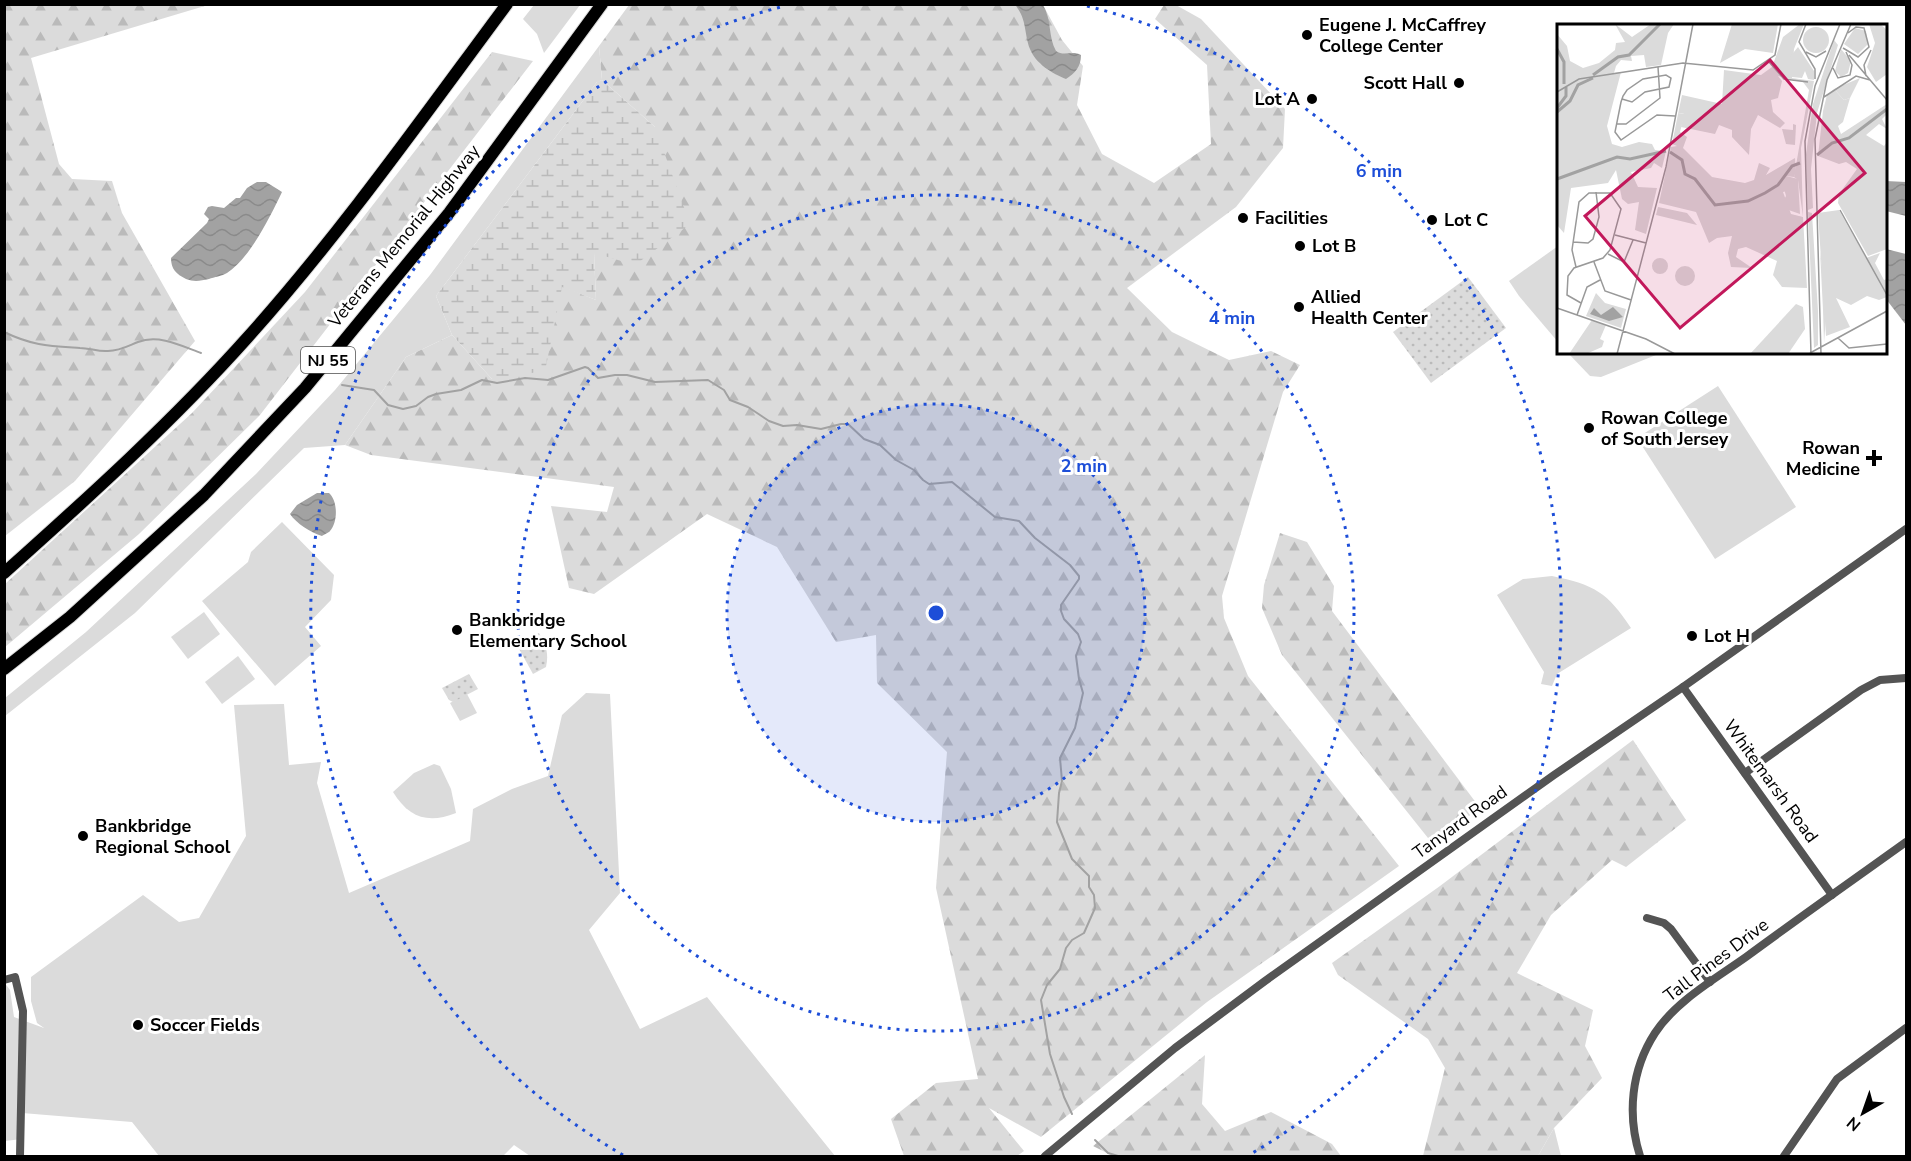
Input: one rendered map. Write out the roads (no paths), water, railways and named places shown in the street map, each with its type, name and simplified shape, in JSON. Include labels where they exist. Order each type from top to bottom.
[{"type":"highway","points":[[4,573],[129,460],[248,337],[308,267],[392,159],[507,4]]},
{"type":"highway","name":"Veterans Memorial Highway","points":[[4,669],[70,617],[204,495],[305,388],[449,213],[602,4]]},
{"type":"street","name":"Tanyard Road","points":[[1045,1156],[1175,1048],[1256,987],[1906,529]]},
{"type":"street","points":[[1745,773],[1861,690],[1880,680],[1906,678]]},
{"type":"street","name":"Whitemarsh Road","points":[[1683,687],[1832,895]]},
{"type":"street","name":"Tall Pines Drive","points":[[1640,1156],[1635,1135],[1632,1101],[1635,1081],[1644,1052],[1662,1023],[1675,1009],[1710,982],[1906,842]]},
{"type":"street","points":[[1647,918],[1664,923],[1671,929],[1710,982]]},
{"type":"street","points":[[4,980],[15,977],[23,1011],[20,1156]]},
{"type":"street","points":[[1784,1156],[1837,1079],[1906,1028]]},
{"type":"water","points":[[1015,5],[1043,5],[1056,51],[1081,55],[1079,66],[1069,77],[1066,79],[1056,74],[1032,54],[1022,15]]},
{"type":"water","points":[[1887,181],[1906,182],[1906,216],[1887,211]]},
{"type":"water","points":[[257,182],[266,182],[282,192],[259,236],[244,258],[227,273],[209,279],[192,281],[177,273],[173,268],[171,258],[207,223],[209,219],[204,214],[208,207],[224,208],[236,198],[240,198],[247,188]]},
{"type":"water","points":[[1887,249],[1906,254],[1906,325],[1887,300]]},
{"type":"water","points":[[317,493],[329,493],[335,506],[336,517],[333,527],[322,536],[304,527],[290,514],[297,505]]},
{"type":"waterway","points":[[4,332],[33,343],[50,346],[112,351],[154,339],[201,353]]},
{"type":"waterway","points":[[342,385],[374,390],[388,405],[403,409],[416,406],[436,394],[461,390],[482,380],[497,383],[525,378],[548,380],[585,367],[598,378],[627,375],[655,382],[708,380],[724,390],[730,400],[783,426],[797,425],[821,429],[848,424],[864,439],[880,445],[929,484],[952,482],[995,517],[1019,521],[1035,538],[1070,565],[1079,579],[1061,605],[1061,611],[1064,619],[1078,634],[1081,642],[1076,656],[1083,693],[1075,728],[1060,758],[1062,781],[1057,822],[1072,859],[1089,876],[1089,887],[1094,895],[1095,908],[1084,933],[1072,940],[1066,948],[1060,969],[1047,985],[1041,1000],[1050,1054],[1072,1114]]},
{"type":"waterway","points":[[1095,1140],[1108,1153],[1118,1156]]},
{"type":"place","name":"Eugene J. McCaffrey College Center","points":[[1307,35]]},
{"type":"place","name":"Scott Hall","points":[[1459,83]]},
{"type":"place","name":"Lot A","points":[[1312,99]]},
{"type":"place","name":"Facilities","points":[[1243,218]]},
{"type":"place","name":"Lot C","points":[[1432,220]]},
{"type":"place","name":"Lot B","points":[[1300,246]]},
{"type":"place","name":"Allied Health Center","points":[[1299,307]]},
{"type":"place","name":"Rowan College of South Jersey","points":[[1589,428]]},
{"type":"place","name":"Rowan Medicine","points":[[1874,458]]},
{"type":"place","name":"Bankbridge Elementary School","points":[[457,630]]},
{"type":"place","name":"Lot H","points":[[1692,636]]},
{"type":"place","name":"Bankbridge Regional School","points":[[83,836]]},
{"type":"place","name":"Soccer Fields","points":[[138,1025]]}]
